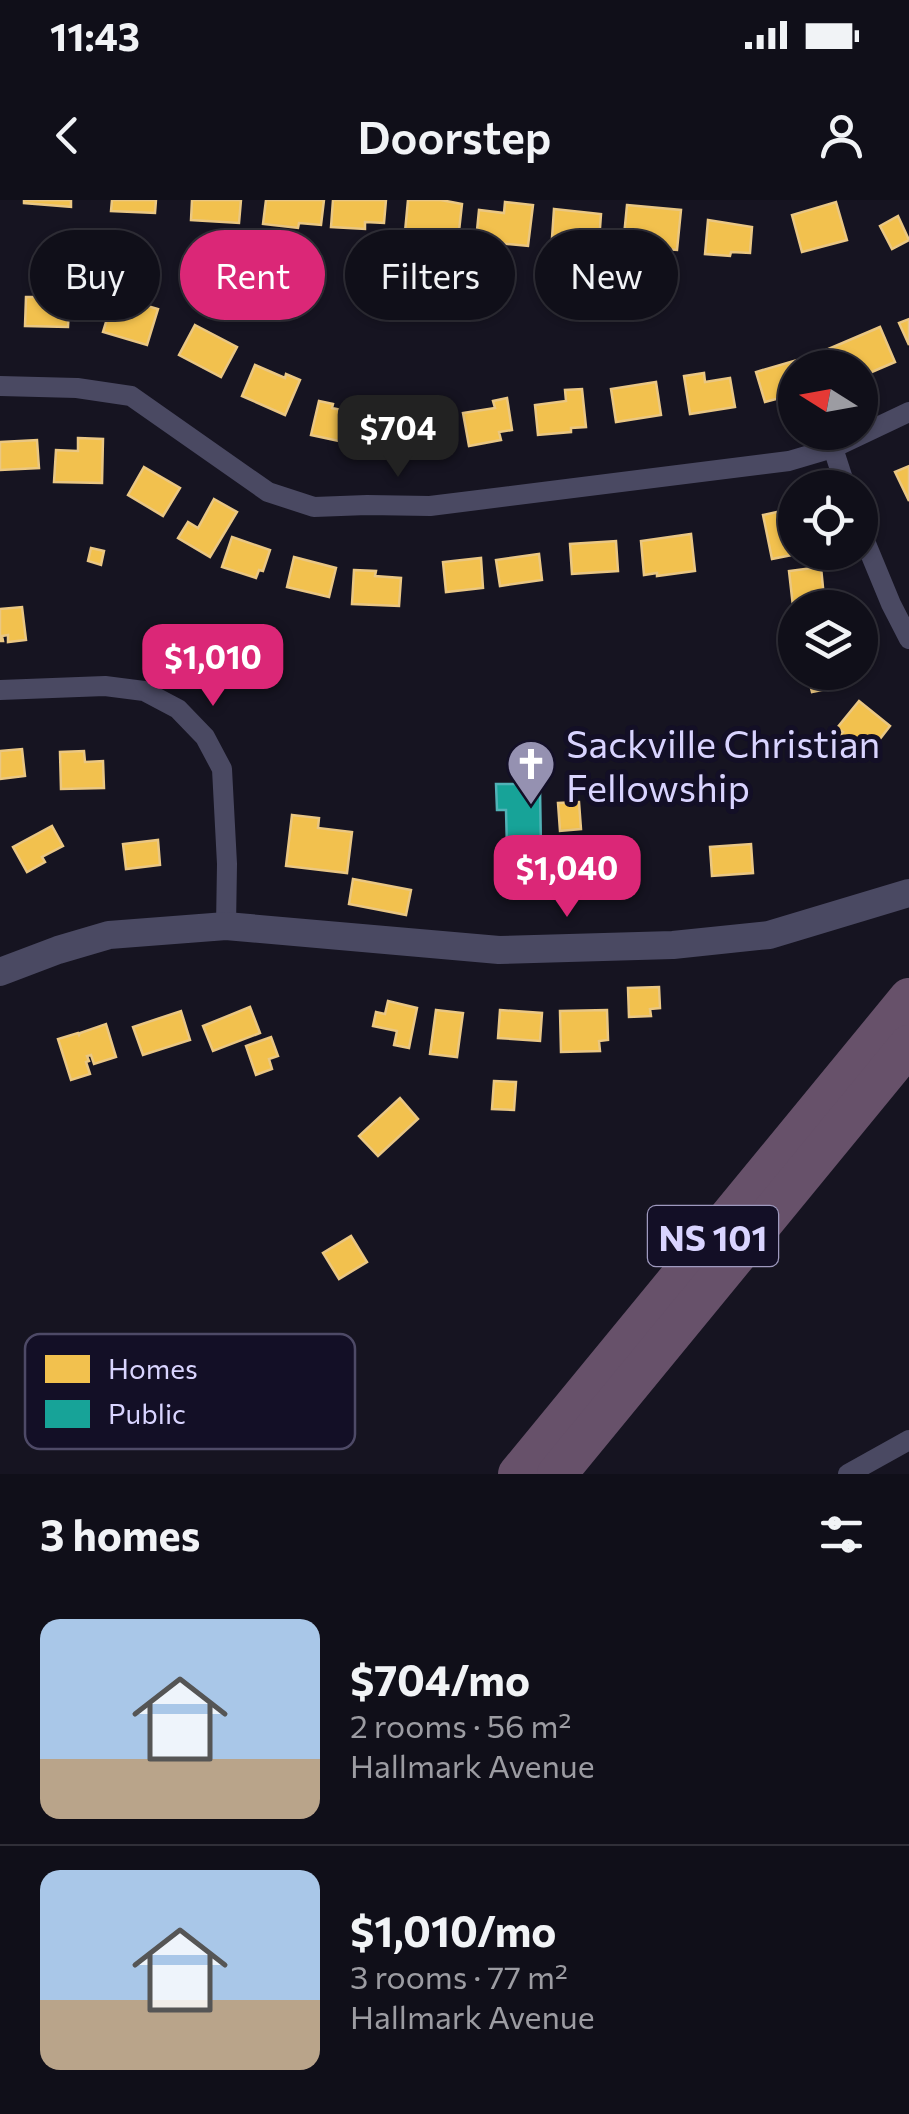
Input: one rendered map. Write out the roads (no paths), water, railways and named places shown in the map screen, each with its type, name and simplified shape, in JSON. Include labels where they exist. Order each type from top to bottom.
[{"type":"highway","name":"NS 101","points":[[518,1474],[909,998]]},
{"type":"highway","name":"NS 101","points":[[556,1474],[909,1045]]},
{"type":"street","points":[[0,386],[76,388],[131,396],[268,492],[314,507],[430,506],[789,460],[826,450]]},
{"type":"street","points":[[878,427],[909,412]]},
{"type":"street","points":[[877,570],[909,639]]},
{"type":"street","points":[[0,690],[104,686],[144,692],[178,709],[204,737],[222,769],[226,926]]},
{"type":"street","points":[[0,972],[108,936],[226,926],[499,950],[673,945],[769,935],[909,892]]},
{"type":"street","points":[[848,1474],[909,1440]]},
{"type":"place","name":"Sackville Christian Fellowship","points":[[531,806]]}]
